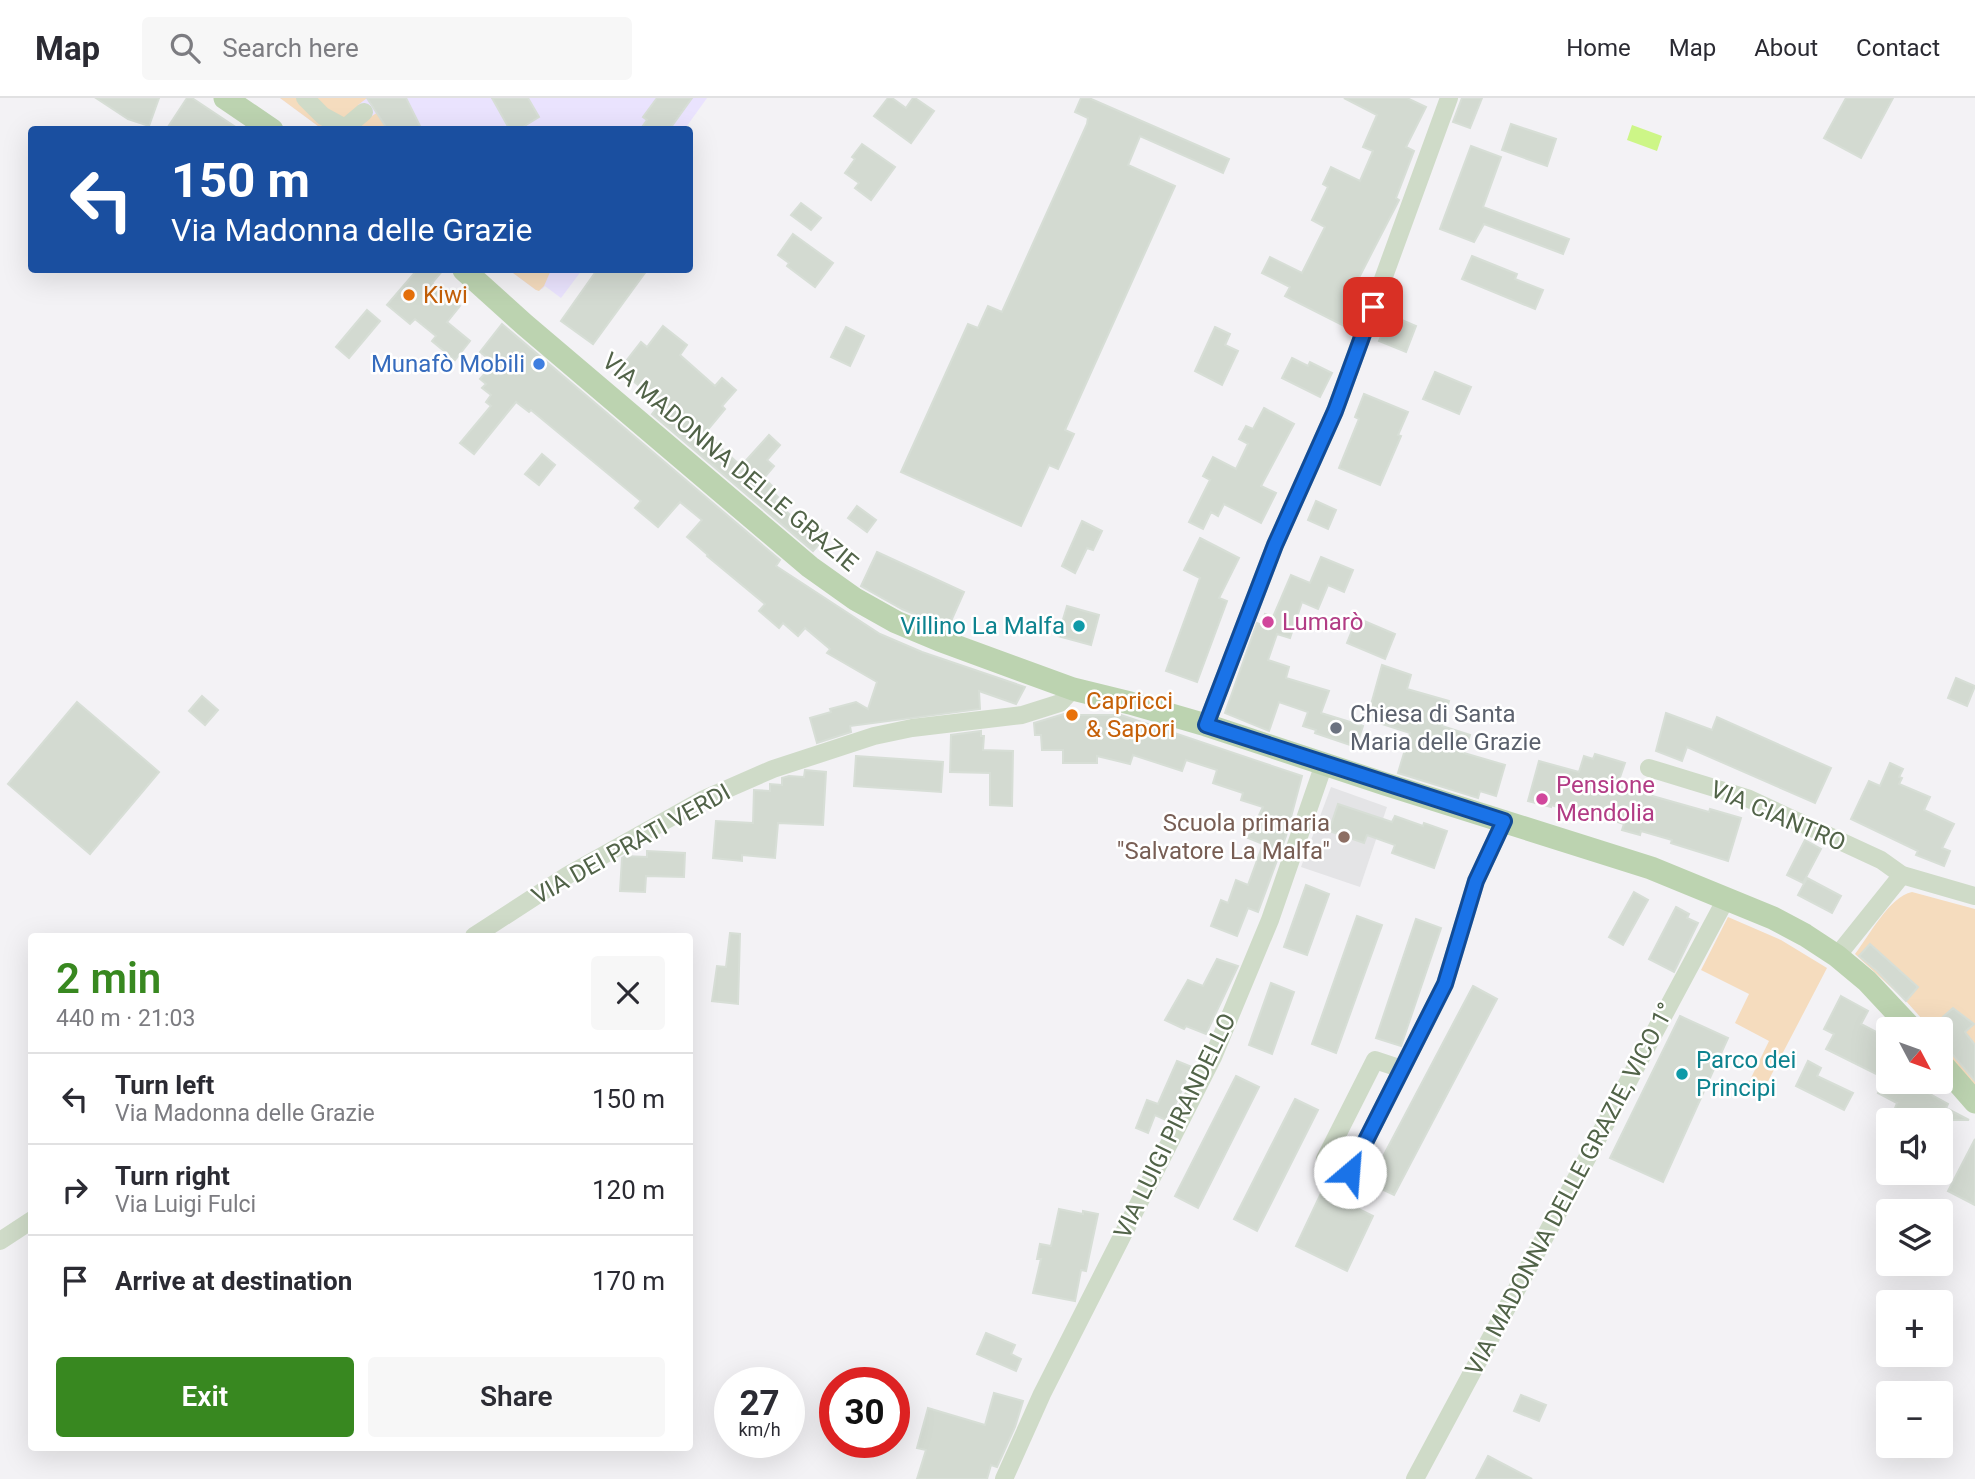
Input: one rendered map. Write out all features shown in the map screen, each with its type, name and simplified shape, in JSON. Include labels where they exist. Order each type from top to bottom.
[{"type":"main road","points":[[225,98],[266,126]]},
{"type":"main road","name":"VIA MADONNA DELLE GRAZIE","points":[[467,273],[810,567],[855,599],[896,621],[939,640],[1073,689],[1206,725],[1651,868],[1726,898],[1805,935],[1837,956],[1867,981],[1901,1017]]},
{"type":"main road","points":[[1953,1077],[1975,1102]]},
{"type":"street","points":[[305,98],[323,116],[341,126]]},
{"type":"street","points":[[1206,725],[1275,545],[1335,411],[1449,98]]},
{"type":"street","points":[[347,126],[364,112]]},
{"type":"street","name":"VIA DEI PRATI VERDI","points":[[479,933],[568,875],[691,806],[773,769],[874,736],[912,728],[1022,715],[1060,703],[1073,689]]},
{"type":"street","name":"VIA LUIGI PIRANDELLO","points":[[1004,1479],[1048,1382],[1213,1057],[1270,920],[1324,764]]},
{"type":"street","name":"VIA CIANTRO","points":[[1649,768],[1747,798],[1881,860],[1902,875],[1975,895]]},
{"type":"street","points":[[1402,1069],[1375,1060],[1325,1159],[1350,1172],[1445,984],[1476,881],[1504,821]]},
{"type":"street","points":[[1837,956],[1902,875]]},
{"type":"street","name":"VIA MADONNA DELLE GRAZIE, VICO 1°","points":[[1415,1479],[1726,898]]},
{"type":"street","points":[[0,1241],[28,1223]]},
{"type":"shaded area","points":[[280,98],[707,98],[687,126],[318,126]]},
{"type":"shaded area","points":[[280,98],[367,98],[358,105],[369,118],[378,112],[386,126],[318,126]]},
{"type":"shaded area","points":[[1632,125],[1662,136],[1657,151],[1627,140]]},
{"type":"shaded area","points":[[513,273],[580,273],[561,298],[545,286],[536,290]]},
{"type":"shaded area","points":[[513,273],[550,273],[544,286],[539,291]]},
{"type":"shaded area","name":"Scuola primaria \"Salvatore La Malfa\"","points":[[1331,787],[1387,807],[1360,887],[1301,867]]},
{"type":"shaded area","points":[[1912,892],[1975,909],[1975,1087],[1953,1060],[1953,1017],[1920,1017],[1855,954],[1880,918],[1904,895]]},
{"type":"shaded area","points":[[1728,917],[1781,940],[1827,968],[1764,1089],[1749,1082],[1769,1041],[1735,1023],[1749,994],[1701,970]]},
{"type":"building","points":[[96,98],[159,98],[149,126],[128,119]]},
{"type":"building","points":[[187,98],[192,98],[234,126],[169,126]]},
{"type":"building","points":[[367,98],[406,98],[420,126],[385,126]]},
{"type":"building","points":[[492,98],[528,98],[539,117],[524,126],[508,126]]},
{"type":"building","points":[[657,98],[692,98],[672,126],[643,126],[647,120],[643,117]]},
{"type":"building","points":[[888,98],[906,108],[915,98],[934,111],[911,143],[874,116]]},
{"type":"building","points":[[1081,98],[1089,98],[1229,159],[1223,173],[1140,136],[1128,165],[1175,186],[1065,430],[1074,434],[1058,469],[1049,465],[1021,526],[901,472],[968,324],[978,328],[988,306],[1002,312],[1087,124],[1088,118],[1075,112]]},
{"type":"building","points":[[1344,98],[1407,98],[1426,107],[1406,147],[1414,151],[1396,198],[1399,200],[1349,297],[1361,303],[1348,328],[1285,296],[1290,287],[1262,273],[1270,257],[1302,273],[1325,227],[1312,220],[1328,187],[1323,184],[1331,167],[1360,181],[1373,151],[1363,147],[1377,115]]},
{"type":"building","points":[[1462,98],[1482,98],[1470,128],[1453,122]]},
{"type":"building","points":[[1846,98],[1893,98],[1861,158],[1824,138]]},
{"type":"building","points":[[1511,124],[1556,139],[1547,166],[1502,150]]},
{"type":"building","points":[[862,144],[895,167],[871,200],[855,188],[859,183],[845,173]]},
{"type":"building","points":[[1471,146],[1501,157],[1483,207],[1569,239],[1563,254],[1484,224],[1474,242],[1440,229]]},
{"type":"building","points":[[801,203],[821,218],[811,230],[791,215]]},
{"type":"building","points":[[793,234],[833,263],[815,287],[787,266],[789,263],[778,255]]},
{"type":"building","points":[[1472,256],[1517,274],[1515,279],[1543,290],[1535,309],[1462,279]]},
{"type":"building","points":[[414,273],[440,273],[432,283],[460,306],[447,322],[470,341],[455,360],[432,341],[436,336],[415,319],[410,324],[387,305]]},
{"type":"building","points":[[595,273],[645,273],[593,344],[561,321]]},
{"type":"building","points":[[367,310],[380,321],[349,358],[336,347]]},
{"type":"building","points":[[1390,315],[1416,326],[1406,352],[1379,341]]},
{"type":"building","points":[[502,324],[780,560],[776,566],[880,634],[922,652],[1025,687],[1016,704],[979,691],[980,709],[850,726],[851,732],[817,743],[810,718],[856,702],[868,709],[877,682],[827,653],[830,649],[805,628],[798,636],[783,623],[779,628],[759,611],[765,604],[687,537],[702,520],[680,502],[658,527],[635,508],[641,501],[531,410],[529,412],[516,402],[474,454],[460,443],[491,406],[486,402],[491,395],[482,388],[486,384],[480,379],[494,363],[480,352]]},
{"type":"building","points":[[663,326],[687,345],[680,355],[715,386],[722,378],[736,390],[722,406],[725,409],[705,433],[741,466],[769,435],[780,445],[767,460],[774,466],[764,478],[778,497],[774,501],[801,524],[808,517],[827,535],[813,551],[652,414],[661,403],[619,370],[641,342],[647,347]]},
{"type":"building","points":[[846,327],[864,336],[850,366],[831,357]]},
{"type":"building","points":[[1215,327],[1230,334],[1225,345],[1238,351],[1222,385],[1195,371]]},
{"type":"building","points":[[1292,358],[1308,366],[1310,362],[1332,373],[1320,397],[1282,378]]},
{"type":"building","points":[[1435,372],[1471,387],[1459,414],[1423,399]]},
{"type":"building","points":[[1364,394],[1408,412],[1380,485],[1339,468],[1359,419],[1355,417]]},
{"type":"building","points":[[1264,408],[1294,424],[1261,486],[1276,493],[1261,523],[1224,504],[1218,516],[1211,512],[1203,529],[1189,522],[1210,480],[1203,476],[1213,457],[1236,469],[1248,444],[1239,439],[1246,426],[1253,429]]},
{"type":"building","points":[[542,454],[555,465],[539,485],[525,474]]},
{"type":"building","points":[[1316,501],[1336,510],[1328,529],[1308,520]]},
{"type":"building","points":[[857,506],[876,520],[867,532],[848,518]]},
{"type":"building","points":[[1082,521],[1102,531],[1093,550],[1087,548],[1075,573],[1062,566]]},
{"type":"building","points":[[1200,538],[1239,558],[1219,598],[1227,601],[1197,682],[1166,671],[1200,578],[1184,570]]},
{"type":"building","points":[[877,552],[964,592],[948,628],[902,609],[861,586]]},
{"type":"building","points":[[1321,557],[1353,570],[1344,592],[1328,585],[1318,609],[1302,602],[1290,638],[1277,634],[1268,660],[1289,667],[1286,678],[1329,691],[1321,713],[1363,726],[1356,747],[1303,726],[1308,712],[1279,702],[1269,731],[1225,713],[1257,623],[1262,625],[1265,614],[1273,617],[1291,575],[1310,583]]},
{"type":"building","name":"Villino La Malfa","points":[[1067,606],[1099,615],[1091,645],[1058,636]]},
{"type":"building","points":[[1357,618],[1395,634],[1385,659],[1347,643]]},
{"type":"building","points":[[1382,665],[1411,675],[1407,689],[1449,701],[1442,726],[1470,735],[1464,753],[1505,765],[1496,796],[1480,791],[1478,798],[1398,773],[1410,733],[1367,719]]},
{"type":"building","points":[[1956,678],[1975,686],[1967,706],[1948,698]]},
{"type":"building","points":[[202,696],[218,710],[205,725],[189,711]]},
{"type":"building","points":[[77,702],[159,772],[90,854],[8,784]]},
{"type":"building","points":[[1075,712],[1076,715],[1121,715],[1302,776],[1286,836],[1258,912],[1248,908],[1237,936],[1211,926],[1221,900],[1228,903],[1236,880],[1248,885],[1263,844],[1248,838],[1263,807],[1241,800],[1243,793],[1213,783],[1217,770],[1186,760],[1182,771],[1133,755],[1130,764],[1097,756],[1097,763],[1063,763],[1063,750],[1042,750],[1041,735],[1035,735],[1034,723]]},
{"type":"building","points":[[1666,713],[1712,730],[1717,717],[1831,768],[1815,803],[1687,747],[1682,761],[1656,751]]},
{"type":"building","points":[[981,731],[981,736],[984,736],[983,750],[1013,751],[1012,806],[990,805],[990,773],[950,772],[951,735]]},
{"type":"building","points":[[1595,754],[1625,763],[1617,786],[1709,812],[1710,809],[1741,818],[1728,861],[1671,843],[1672,840],[1641,831],[1640,835],[1622,830],[1624,824],[1585,812],[1584,815],[1528,801],[1539,761],[1579,772],[1584,756],[1593,759]]},
{"type":"building","points":[[856,756],[943,762],[941,792],[854,786]]},
{"type":"building","points":[[1890,763],[1903,769],[1899,784],[1930,797],[1924,810],[1954,824],[1942,848],[1950,851],[1944,866],[1916,855],[1918,851],[1851,819],[1869,781],[1880,786]]},
{"type":"building","points":[[805,770],[826,772],[823,825],[778,823],[775,858],[742,855],[742,861],[713,858],[716,821],[753,823],[754,790],[770,791],[770,784],[782,785],[782,778],[789,776],[804,777]]},
{"type":"building","points":[[1338,804],[1392,822],[1395,816],[1447,831],[1434,868],[1392,853],[1395,845],[1367,835],[1364,843],[1329,831]]},
{"type":"building","points":[[1805,840],[1821,849],[1803,883],[1787,875]]},
{"type":"building","points":[[647,851],[685,853],[684,877],[646,876],[645,892],[620,891],[622,858],[647,857]]},
{"type":"building","points":[[1807,878],[1841,896],[1832,913],[1798,895]]},
{"type":"building","points":[[1306,885],[1329,894],[1307,955],[1284,947]]},
{"type":"building","points":[[1634,892],[1648,900],[1623,945],[1609,937]]},
{"type":"building","points":[[1676,907],[1689,914],[1687,918],[1698,923],[1674,972],[1649,959]]},
{"type":"building","points":[[1357,916],[1382,925],[1336,1053],[1312,1044]]},
{"type":"building","points":[[1416,919],[1441,928],[1401,1046],[1376,1038]]},
{"type":"building","points":[[730,933],[740,934],[738,1004],[712,1001],[717,966],[726,967]]},
{"type":"building","points":[[1870,944],[1918,987],[1906,1001],[1859,956]]},
{"type":"building","points":[[1217,959],[1238,966],[1206,1034],[1186,1026],[1184,1029],[1165,1020],[1188,980],[1203,986]]},
{"type":"building","points":[[1271,983],[1294,992],[1272,1054],[1249,1045]]},
{"type":"building","points":[[1473,986],[1497,999],[1394,1195],[1369,1183]]},
{"type":"building","points":[[1841,996],[1868,1011],[1861,1024],[1876,1032],[1876,1074],[1826,1049],[1834,1034],[1824,1029]]},
{"type":"building","points":[[1953,1008],[1974,1024],[1965,1032],[1975,1045],[1975,1081],[1953,1055],[1953,1017],[1943,1017]]},
{"type":"building","name":"Parco dei Principi","points":[[1680,1016],[1728,1038],[1663,1182],[1610,1158]]},
{"type":"building","points":[[1177,1061],[1192,1067],[1168,1121],[1155,1115],[1148,1133],[1136,1128],[1147,1100],[1158,1104]]},
{"type":"building","points":[[1808,1061],[1821,1068],[1817,1076],[1853,1093],[1844,1110],[1796,1086]]},
{"type":"building","points":[[1236,1076],[1259,1087],[1198,1208],[1175,1196]]},
{"type":"building","points":[[1880,1094],[1930,1094],[1948,1104],[1946,1108],[1895,1108],[1897,1103]]},
{"type":"building","points":[[1295,1099],[1318,1110],[1257,1231],[1234,1219]]},
{"type":"building","points":[[1953,1112],[1969,1120],[1953,1120]]},
{"type":"building","points":[[1975,1139],[1975,1205],[1948,1191]]},
{"type":"building","points":[[1322,1191],[1373,1216],[1347,1271],[1296,1246]]},
{"type":"building","points":[[1059,1209],[1098,1214],[1086,1271],[1081,1270],[1075,1301],[1033,1293],[1041,1259],[1037,1259],[1040,1244],[1051,1246]]},
{"type":"building","points":[[986,1333],[1015,1345],[1011,1354],[1021,1359],[1016,1371],[977,1354]]},
{"type":"building","points":[[994,1393],[1023,1401],[997,1467],[991,1465],[987,1479],[917,1479],[926,1450],[917,1448],[928,1408],[985,1425]]},
{"type":"building","points":[[1521,1395],[1546,1405],[1539,1421],[1514,1411]]},
{"type":"building","points":[[1488,1456],[1532,1479],[1476,1479]]},
{"type":"place","name":"Kiwi","points":[[409,295]]},
{"type":"place","name":"Munafò Mobili","points":[[539,364]]},
{"type":"place","name":"Lumarò","points":[[1268,622]]},
{"type":"place","name":"Villino La Malfa","points":[[1079,626]]},
{"type":"place","name":"Capricci & Sapori","points":[[1072,715]]},
{"type":"place","name":"Chiesa di Santa Maria delle Grazie","points":[[1336,728]]},
{"type":"place","name":"Pensione Mendolia","points":[[1542,799]]},
{"type":"place","name":"Scuola primaria \"Salvatore La Malfa\"","points":[[1344,837]]},
{"type":"place","name":"Parco dei Principi","points":[[1682,1074]]},
{"type":"route","points":[[1350,1172],[1445,984],[1476,881],[1504,821],[1206,725],[1275,545],[1335,411],[1373,307]]}]
